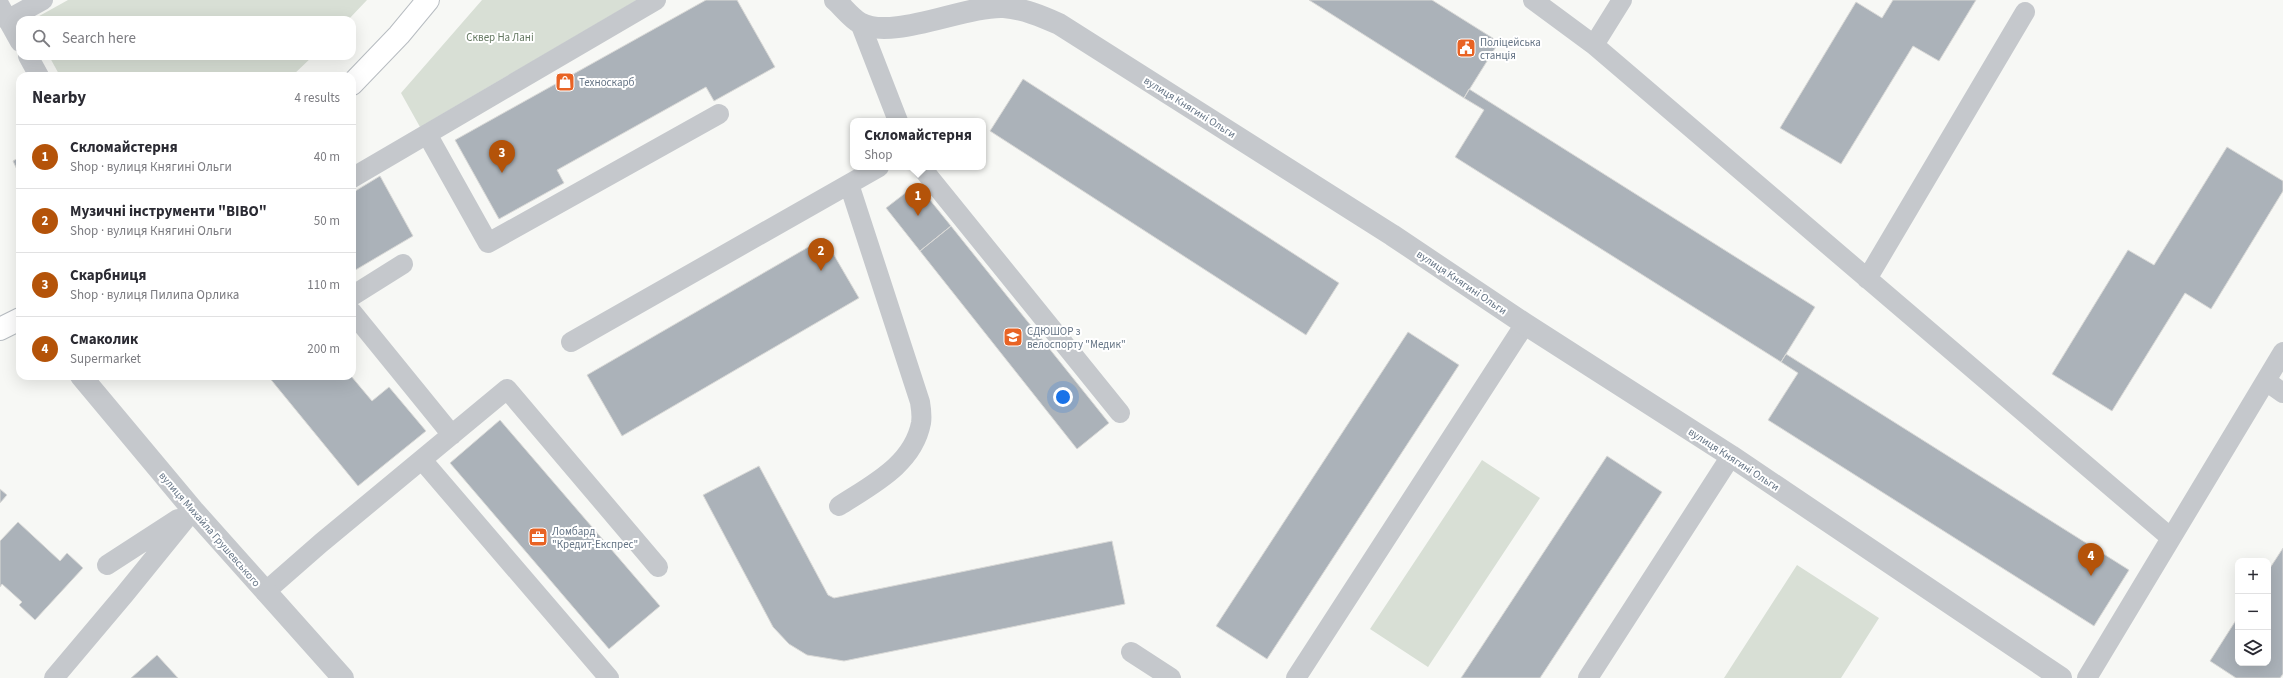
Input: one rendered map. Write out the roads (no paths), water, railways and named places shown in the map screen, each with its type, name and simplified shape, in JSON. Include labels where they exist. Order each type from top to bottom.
[{"type":"main road","points":[[356,80],[399,35],[428,0]]},
{"type":"main road","points":[[0,330],[16,321]]},
{"type":"street","name":"вулиця Княгині Ольги","points":[[835,0],[860,23],[879,28],[900,27],[963,6],[1004,7],[1034,12],[1059,24],[1392,235],[1525,324],[1731,456],[2061,678]]},
{"type":"street","name":"вулиця Михайла Грушевського","points":[[84,380],[193,510],[343,678]]},
{"type":"lane","points":[[16,35],[4,13],[43,0]]},
{"type":"lane","points":[[356,176],[656,0]]},
{"type":"lane","points":[[1533,0],[1594,45],[2171,538]]},
{"type":"lane","points":[[1594,45],[1622,0]]},
{"type":"lane","points":[[1867,279],[2025,12]]},
{"type":"lane","points":[[860,23],[897,118]]},
{"type":"lane","points":[[30,60],[37,72]]},
{"type":"lane","points":[[427,134],[488,243],[719,114]]},
{"type":"lane","points":[[571,342],[874,170]]},
{"type":"lane","points":[[923,170],[1120,414]]},
{"type":"lane","points":[[839,506],[897,466],[912,447],[921,423],[920,402],[849,184]]},
{"type":"lane","points":[[356,293],[403,264]]},
{"type":"lane","points":[[356,317],[452,435]]},
{"type":"lane","points":[[1296,678],[1525,324]]},
{"type":"lane","points":[[2087,678],[2283,352]]},
{"type":"lane","points":[[2266,381],[2283,393]]},
{"type":"lane","points":[[265,592],[507,389],[658,567]]},
{"type":"lane","points":[[1588,678],[1731,456]]},
{"type":"lane","points":[[422,460],[609,678]]},
{"type":"lane","points":[[107,564],[193,510]]},
{"type":"lane","points":[[54,678],[193,510]]},
{"type":"lane","points":[[1131,652],[1172,678]]},
{"type":"place","name":"Поліцейська станція","points":[[1466,48]]},
{"type":"place","name":"Техноскарб","points":[[565,82]]},
{"type":"place","name":"Скарбниця","points":[[502,173]]},
{"type":"place","name":"Скломайстерня","points":[[918,216]]},
{"type":"place","name":"Музичні інструменти \"ВІВО\"","points":[[821,271]]},
{"type":"place","name":"СДЮШОР з велоспорту \"Медик\"","points":[[1013,337]]},
{"type":"place","name":"Ломбард \"Кредит-Експрес\"","points":[[538,537]]},
{"type":"place","name":"Смаколик","points":[[2091,576]]},
{"type":"park label","name":"Сквер На Лані","points":[[500,37]]}]
